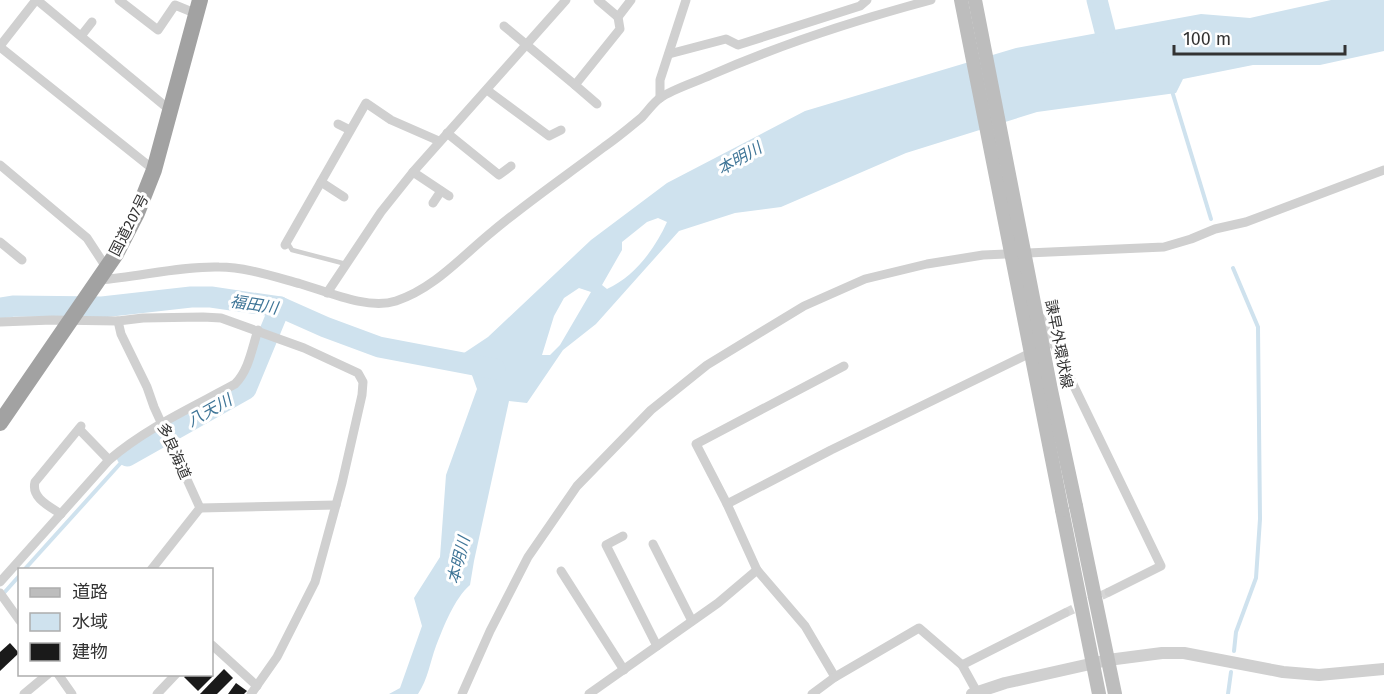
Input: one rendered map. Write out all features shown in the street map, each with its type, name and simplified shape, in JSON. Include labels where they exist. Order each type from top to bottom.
[{"type":"highway","name":"国道207号","points":[[0,423],[116,254],[137,213],[154,170],[198,7]]},
{"type":"main road","name":"諫早外環状線","points":[[962,0],[1099,694]]},
{"type":"main road","name":"諫早外環状線","points":[[975,0],[1051,390],[1115,694]]},
{"type":"street","points":[[154,170],[0,46],[37,0],[171,111]]},
{"type":"street","points":[[119,0],[158,30],[175,4],[198,7]]},
{"type":"street","points":[[327,293],[381,212],[413,172],[566,0]]},
{"type":"street","points":[[575,85],[620,29],[618,17],[598,0]]},
{"type":"street","points":[[618,17],[631,0]]},
{"type":"street","points":[[660,98],[660,80],[686,0]]},
{"type":"street","points":[[669,54],[726,39],[738,45],[860,6],[867,0]]},
{"type":"street","points":[[0,165],[87,237],[98,278],[130,278],[199,267],[221,267],[254,272],[360,302],[393,302],[414,293],[452,268],[459,259],[501,224],[642,117],[660,98],[724,69],[814,35],[931,0]]},
{"type":"street","points":[[81,36],[92,22]]},
{"type":"street","points":[[504,26],[597,104]]},
{"type":"street","points":[[487,90],[549,136],[561,130]]},
{"type":"street","points":[[286,244],[366,103],[391,120],[439,141]]},
{"type":"street","points":[[338,124],[350,130]]},
{"type":"street","points":[[447,133],[499,175],[511,166]]},
{"type":"street","points":[[462,694],[528,557],[577,486],[651,410],[707,364],[804,306],[865,279],[927,264],[983,255],[1164,247],[1215,229],[1246,222],[1384,170]]},
{"type":"street","points":[[413,172],[445,194],[433,203]]},
{"type":"street","points":[[321,183],[344,197]]},
{"type":"street","points":[[0,242],[22,260]]},
{"type":"street","points":[[1033,301],[1161,566],[1109,592]]},
{"type":"street","points":[[0,322],[71,317],[118,321],[143,318],[222,318],[338,362],[358,373],[363,382],[354,429],[315,582],[277,657],[254,690],[213,646]]},
{"type":"street","name":"多良海道","points":[[118,321],[121,334],[200,508]]},
{"type":"street","points":[[0,582],[109,460],[124,447],[235,384],[248,363],[258,330]]},
{"type":"street","points":[[727,504],[831,450],[1053,342]]},
{"type":"street","points":[[835,677],[805,626],[757,570],[696,444],[844,366]]},
{"type":"street","points":[[61,514],[36,495],[33,489],[35,482],[80,428],[109,460]]},
{"type":"street","points":[[153,568],[200,508],[336,505]]},
{"type":"street","points":[[623,536],[606,545],[657,646]]},
{"type":"street","points":[[653,544],[692,621]]},
{"type":"street","points":[[592,693],[718,603],[757,570]]},
{"type":"street","points":[[561,571],[624,670]]},
{"type":"street","points":[[0,593],[18,618]]},
{"type":"street","points":[[962,665],[1065,613]]},
{"type":"street","points":[[812,694],[835,677],[919,628],[962,665],[976,694],[1005,683],[1108,660],[1162,653],[1184,653],[1283,672],[1319,675],[1384,669]]},
{"type":"street","points":[[24,694],[47,676]]},
{"type":"street","points":[[59,676],[72,694]]},
{"type":"street","points":[[157,694],[175,676]]},
{"type":"lane","points":[[286,244],[292,250],[346,264]]},
{"type":"water","name":"本明川","points":[[1331,0],[1384,0],[1384,51],[1320,65],[1253,65],[1183,79],[1176,93],[1037,112],[906,153],[781,207],[735,213],[679,231],[596,324],[563,350],[527,403],[509,401],[470,585],[450,613],[418,694],[389,694],[400,688],[422,626],[414,598],[440,557],[446,475],[477,389],[464,353],[488,337],[591,240],[667,183],[805,111],[1016,48],[1201,14],[1250,18]],"holes":[[[658,218],[667,222],[650,252],[635,270],[607,289],[602,285],[622,250],[622,242],[647,222]],[[579,288],[591,292],[560,345],[550,355],[542,355],[554,316],[564,298]]]},
{"type":"building","points":[[10,643],[18,652],[0,671],[0,652]]},
{"type":"building","points":[[224,669],[233,678],[217,694],[200,694]]},
{"type":"building","points":[[185,676],[213,676],[198,691]]},
{"type":"building","points":[[236,683],[247,691],[244,694],[228,694]]},
{"type":"waterway","points":[[1097,0],[1108,43]]},
{"type":"waterway","points":[[1172,91],[1211,219]]},
{"type":"waterway","points":[[1233,268],[1258,327],[1260,519],[1256,578],[1236,632],[1234,651]]},
{"type":"waterway","name":"福田川","points":[[0,308],[14,306],[102,307],[191,297],[211,297],[280,307],[379,347],[495,369]]},
{"type":"waterway","name":"八天川","points":[[127,456],[246,389],[280,307]]},
{"type":"waterway","points":[[26,568],[127,456]]},
{"type":"waterway","points":[[3,594],[18,577]]},
{"type":"waterway","points":[[1228,694],[1231,672]]},
{"type":"tunnel","points":[[1065,613],[1109,592]]}]
